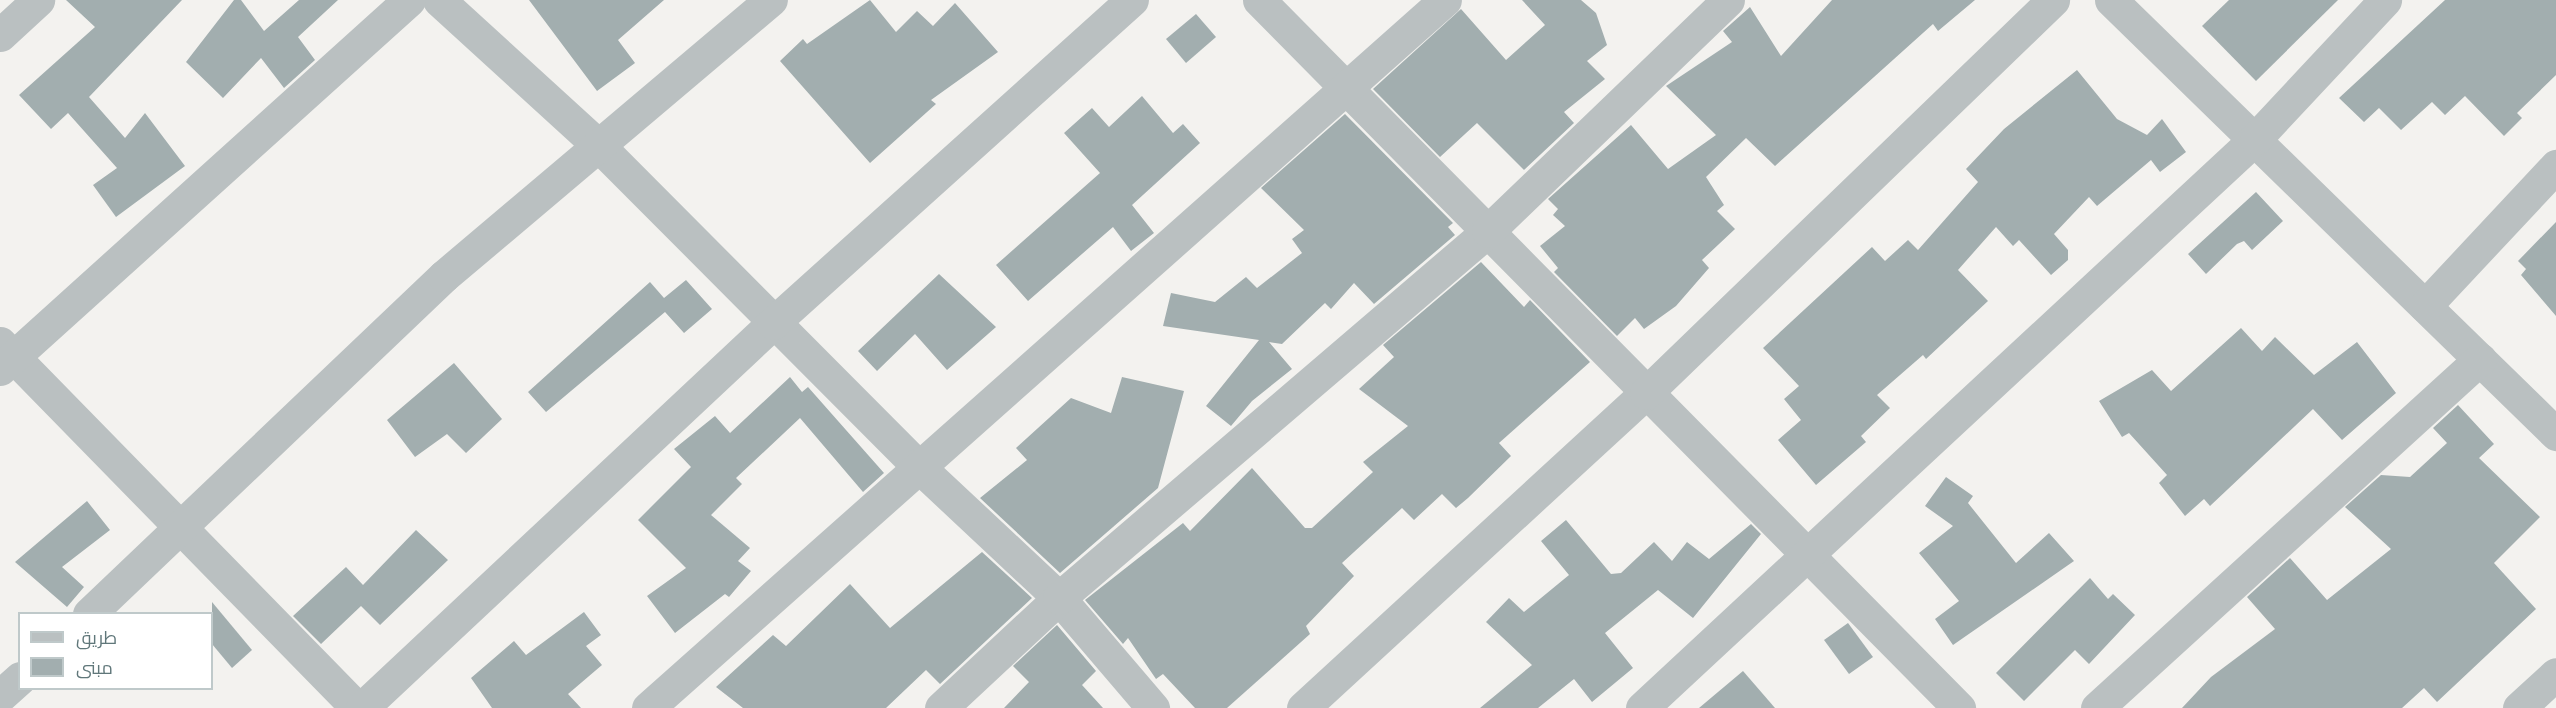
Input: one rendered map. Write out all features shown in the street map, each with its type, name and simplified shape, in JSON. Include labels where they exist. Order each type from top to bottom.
[{"type":"street","points":[[0,35],[38,0]]},
{"type":"street","points":[[357,708],[181,528],[4,356],[409,0]]},
{"type":"street","points":[[439,0],[600,147],[917,465],[1059,598],[1153,708]]},
{"type":"street","points":[[91,612],[444,276],[600,147],[771,0]]},
{"type":"street","points":[[362,708],[773,323],[1132,0]]},
{"type":"street","points":[[1259,0],[1346,92],[1488,231],[1959,708]]},
{"type":"street","points":[[648,708],[917,465],[1346,92],[1445,0]]},
{"type":"street","points":[[941,708],[1059,598],[1488,231],[1728,0]]},
{"type":"street","points":[[1303,708],[1646,393],[2053,0]]},
{"type":"street","points":[[2111,0],[2256,138],[2556,434]]},
{"type":"street","points":[[1642,708],[1806,552],[2256,138],[2385,0]]},
{"type":"street","points":[[2426,306],[2556,166]]},
{"type":"street","points":[[2097,708],[2480,359]]},
{"type":"street","points":[[2519,708],[2556,674]]},
{"type":"street","points":[[0,696],[18,680]]},
{"type":"building","points":[[66,0],[182,0],[89,97],[125,138],[145,113],[185,166],[116,217],[93,185],[117,168],[68,113],[51,129],[19,95],[95,27]]},
{"type":"building","points":[[234,0],[241,0],[264,31],[299,0],[338,0],[298,37],[315,60],[284,88],[261,58],[223,98],[186,62]]},
{"type":"building","points":[[529,0],[664,0],[618,40],[635,63],[597,91]]},
{"type":"building","points":[[870,0],[896,32],[917,11],[933,26],[955,3],[998,52],[931,100],[936,104],[870,163],[780,61],[803,39],[807,44]]},
{"type":"building","points":[[1522,0],[1581,0],[1596,13],[1607,45],[1587,61],[1605,79],[1564,112],[1574,123],[1524,170],[1477,123],[1440,157],[1373,89],[1461,9],[1506,60],[1545,25]]},
{"type":"building","points":[[1832,0],[1975,0],[1938,31],[1933,24],[1775,166],[1746,138],[1706,177],[1724,205],[1717,211],[1735,229],[1702,260],[1709,268],[1676,306],[1644,329],[1635,318],[1617,336],[1554,272],[1558,268],[1540,246],[1565,226],[1553,215],[1558,209],[1548,199],[1631,125],[1668,169],[1716,135],[1666,86],[1732,42],[1723,31],[1750,7],[1781,56]]},
{"type":"building","points":[[2229,0],[2338,0],[2256,81],[2202,26]]},
{"type":"building","points":[[2445,0],[2556,0],[2556,75],[2517,113],[2522,118],[2504,136],[2465,96],[2445,115],[2432,102],[2401,130],[2379,108],[2364,122],[2339,98]]},
{"type":"building","points":[[1196,14],[1216,37],[1186,63],[1166,39]]},
{"type":"building","points":[[2077,70],[2117,119],[2147,135],[2162,119],[2186,152],[2160,172],[2151,160],[2097,206],[2089,197],[2054,234],[2068,250],[2068,260],[2051,275],[2019,240],[2013,246],[1996,227],[1958,270],[1988,301],[1926,359],[1923,355],[1877,395],[1890,408],[1861,436],[1866,442],[1816,485],[1778,440],[1801,420],[1784,399],[1799,386],[1763,348],[1872,247],[1885,261],[1908,240],[1918,250],[1978,182],[1966,169],[2004,129]]},
{"type":"building","points":[[1142,96],[1173,133],[1183,124],[1200,143],[1132,205],[1154,233],[1131,251],[1113,227],[1028,301],[996,265],[1100,173],[1064,133],[1092,108],[1109,127]]},
{"type":"building","points":[[1345,114],[1453,223],[1448,227],[1455,235],[1374,304],[1354,283],[1331,309],[1325,303],[1282,344],[1269,342],[1292,369],[1252,401],[1231,426],[1206,406],[1259,340],[1163,326],[1171,293],[1215,302],[1246,277],[1257,288],[1302,253],[1292,239],[1304,230],[1261,188]]},
{"type":"building","points":[[2256,192],[2283,221],[2252,250],[2244,241],[2237,244],[2206,274],[2188,254]]},
{"type":"building","points":[[2556,222],[2556,316],[2521,275],[2526,269],[2518,261]]},
{"type":"building","points":[[1481,262],[1524,307],[1530,300],[1590,362],[1499,443],[1511,456],[1468,498],[1456,508],[1442,494],[1414,520],[1402,508],[1342,563],[1354,576],[1306,626],[1310,634],[1227,708],[1195,708],[1163,674],[1156,679],[1128,638],[1123,644],[1085,600],[1183,523],[1190,531],[1252,468],[1305,528],[1312,528],[1373,472],[1363,462],[1408,426],[1359,389],[1394,357],[1383,345]]},
{"type":"building","points":[[939,274],[996,327],[947,370],[915,334],[877,371],[858,351]]},
{"type":"building","points":[[686,280],[712,309],[684,333],[665,312],[546,412],[528,392],[650,282],[664,298]]},
{"type":"building","points":[[2241,328],[2262,351],[2275,337],[2314,375],[2357,342],[2396,393],[2342,440],[2313,409],[2210,506],[2204,499],[2185,516],[2159,483],[2167,475],[2129,433],[2122,437],[2099,401],[2152,370],[2171,391]]},
{"type":"building","points":[[454,363],[502,419],[466,453],[447,434],[415,457],[387,420]]},
{"type":"building","points":[[790,377],[802,392],[808,387],[884,473],[863,492],[800,418],[736,478],[742,484],[711,515],[750,548],[738,561],[751,571],[729,597],[725,594],[675,633],[647,596],[686,568],[638,520],[691,467],[674,449],[715,416],[730,433]]},
{"type":"building","points":[[1122,377],[1184,391],[1158,488],[1060,573],[980,498],[1027,460],[1016,448],[1071,398],[1111,413]]},
{"type":"building","points":[[2458,405],[2494,444],[2479,458],[2540,517],[2494,563],[2536,609],[2437,702],[2424,688],[2402,708],[2182,708],[2211,677],[2275,629],[2247,597],[2290,558],[2327,600],[2391,549],[2345,507],[2381,475],[2410,477],[2447,443],[2433,428]]},
{"type":"building","points":[[1946,477],[1973,496],[1968,503],[2016,563],[2049,533],[2074,561],[1953,645],[1935,619],[1959,601],[1919,553],[1953,526],[1925,506]]},
{"type":"building","points":[[87,501],[110,530],[62,567],[84,587],[67,607],[15,562]]},
{"type":"building","points":[[1566,520],[1611,574],[1621,573],[1654,542],[1672,561],[1687,542],[1709,559],[1751,524],[1761,534],[1693,618],[1658,590],[1605,633],[1633,668],[1592,702],[1574,679],[1538,708],[1480,708],[1532,665],[1486,622],[1509,598],[1524,612],[1569,575],[1541,541]]},
{"type":"building","points":[[416,530],[448,560],[380,625],[361,606],[321,644],[293,616],[346,567],[363,585]]},
{"type":"building","points":[[982,552],[1032,598],[940,684],[926,670],[886,708],[743,708],[716,687],[773,635],[786,646],[850,584],[890,628]]},
{"type":"building","points":[[2090,578],[2108,599],[2113,594],[2135,615],[2089,664],[2075,650],[2024,701],[1996,673]]},
{"type":"building","points":[[212,602],[252,650],[232,668],[213,645]]},
{"type":"building","points":[[584,612],[601,635],[586,646],[602,665],[568,694],[581,708],[492,708],[471,678],[514,641],[526,655]]},
{"type":"building","points":[[1848,623],[1873,657],[1849,674],[1824,640]]},
{"type":"building","points":[[1057,625],[1096,671],[1082,685],[1103,708],[1004,708],[1029,682],[1013,666]]},
{"type":"building","points":[[1743,671],[1775,708],[1699,708]]}]
